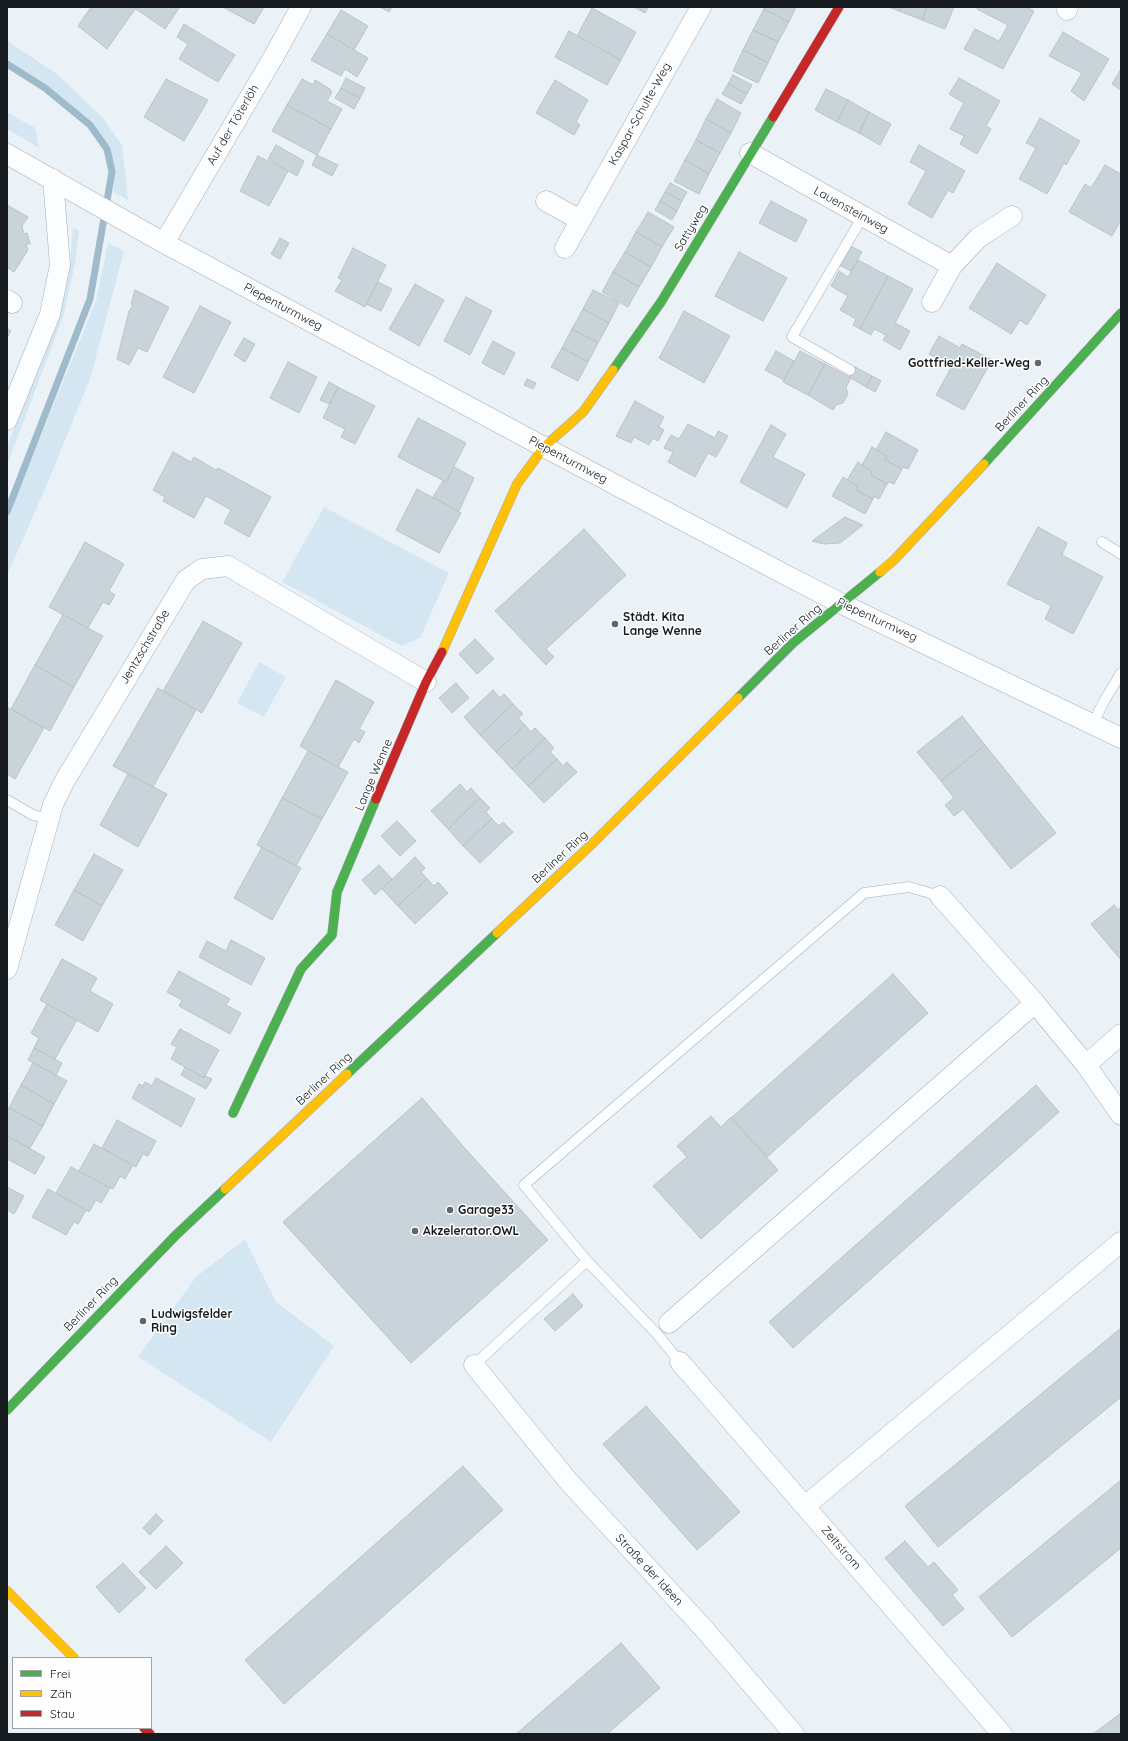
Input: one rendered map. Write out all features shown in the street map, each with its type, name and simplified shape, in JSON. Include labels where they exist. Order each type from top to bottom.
[{"type":"main road","name":"Sattyweg","points":[[544,447],[583,412],[661,302],[839,7]]},
{"type":"main road","name":"Berliner Ring","points":[[7,1410],[176,1235],[593,843],[793,643],[894,560],[1121,313]]},
{"type":"main road","name":"Lange Wenne","points":[[233,1113],[301,970],[332,935],[337,892],[426,682],[440,656],[517,484],[544,447]]},
{"type":"main road","points":[[7,1591],[73,1657]]},
{"type":"street","name":"Auf der Töterlöh","points":[[164,242],[274,56],[301,7]]},
{"type":"street","name":"Kaspar-Schulte-Weg","points":[[564,248],[701,7]]},
{"type":"street","name":"Lauensteinweg","points":[[750,153],[952,266]]},
{"type":"street","name":"Piepenturmweg","points":[[7,154],[164,242],[544,447],[842,604],[1121,738]]},
{"type":"street","points":[[7,420],[50,314],[60,266],[53,179]]},
{"type":"street","points":[[546,201],[580,220]]},
{"type":"street","points":[[932,302],[952,266],[978,238],[1012,216]]},
{"type":"street","name":"Jentzschstraße","points":[[7,969],[53,804],[64,782],[186,580],[202,569],[228,566],[426,682]]},
{"type":"street","points":[[940,896],[1035,1003],[1086,1065],[1121,1115]]},
{"type":"street","points":[[669,1323],[1035,1003]]},
{"type":"street","points":[[1086,1065],[1121,1034]]},
{"type":"street","points":[[805,1506],[1121,1242]]},
{"type":"street","name":"Zeitstrom","points":[[680,1362],[1002,1734]]},
{"type":"street","name":"Straße der Ideen","points":[[474,1365],[569,1482],[705,1630],[794,1734]]},
{"type":"lane","points":[[850,370],[792,337],[863,216]]},
{"type":"lane","points":[[1102,542],[1121,554]]},
{"type":"lane","points":[[1093,724],[1103,702],[1121,673]]},
{"type":"lane","points":[[7,800],[33,815],[49,819]]},
{"type":"lane","points":[[680,1362],[656,1334],[587,1261],[524,1186],[864,893],[909,887],[940,896]]},
{"type":"lane","points":[[474,1365],[587,1261]]},
{"type":"shaded area","points":[[7,41],[57,74],[103,118],[122,145],[128,200],[113,192],[115,173],[110,149],[93,123],[47,85],[7,60]]},
{"type":"shaded area","points":[[7,112],[35,128],[39,148],[7,129]]},
{"type":"shaded area","points":[[73,227],[79,231],[75,264],[63,317],[7,465],[7,446],[58,317],[70,263]]},
{"type":"shaded area","points":[[108,243],[124,251],[90,379],[7,576],[7,518],[96,301]]},
{"type":"shaded area","points":[[324,507],[449,573],[420,638],[401,646],[282,582]]},
{"type":"shaded area","points":[[259,662],[286,677],[264,717],[237,703]]},
{"type":"shaded area","points":[[245,1239],[276,1302],[334,1346],[271,1442],[138,1357],[196,1277]]},
{"type":"building","points":[[91,7],[133,7],[135,9],[107,49],[78,26]]},
{"type":"building","points":[[133,7],[177,7],[179,8],[165,29]]},
{"type":"building","points":[[223,7],[264,7],[254,24]]},
{"type":"building","points":[[380,7],[392,7],[389,12]]},
{"type":"building","points":[[634,7],[648,7],[645,13]]},
{"type":"building","points":[[765,7],[796,7],[789,22],[764,9]]},
{"type":"building","points":[[889,7],[901,7],[899,11]]},
{"type":"building","points":[[901,7],[927,7],[922,20],[899,11]]},
{"type":"building","points":[[927,7],[954,7],[945,29],[922,20]]},
{"type":"building","points":[[978,7],[1026,7],[1034,11],[1003,69],[964,49],[975,29],[999,41],[1008,25],[977,9]]},
{"type":"building","points":[[592,8],[636,32],[621,60],[577,36]]},
{"type":"building","points":[[764,9],[789,22],[778,42],[753,30]]},
{"type":"building","points":[[341,10],[368,26],[354,50],[327,34]]},
{"type":"building","points":[[184,24],[235,55],[218,82],[179,59],[188,44],[177,37]]},
{"type":"building","points":[[753,30],[778,42],[768,63],[743,50]]},
{"type":"building","points":[[569,31],[621,60],[607,85],[555,57]]},
{"type":"building","points":[[1063,32],[1109,59],[1084,101],[1071,91],[1082,73],[1049,56]]},
{"type":"building","points":[[327,34],[368,58],[357,77],[345,69],[341,76],[311,60]]},
{"type":"building","points":[[743,50],[768,63],[758,83],[733,71]]},
{"type":"building","points":[[1121,69],[1121,90],[1112,84]]},
{"type":"building","points":[[733,75],[752,85],[747,94],[728,84]]},
{"type":"building","points":[[346,78],[365,88],[360,98],[341,88]]},
{"type":"building","points":[[959,78],[1000,101],[986,126],[991,129],[977,154],[960,144],[964,136],[950,129],[964,103],[949,94]]},
{"type":"building","points":[[166,79],[208,100],[184,141],[144,117]]},
{"type":"building","points":[[302,79],[313,85],[315,80],[330,89],[332,92],[327,101],[342,109],[331,129],[287,105]]},
{"type":"building","points":[[555,80],[588,100],[576,122],[580,125],[574,135],[536,113]]},
{"type":"building","points":[[728,84],[747,94],[741,104],[722,94]]},
{"type":"building","points":[[341,88],[360,98],[354,109],[335,98]]},
{"type":"building","points":[[826,89],[848,100],[837,122],[815,110]]},
{"type":"building","points":[[717,99],[741,113],[731,133],[706,119]]},
{"type":"building","points":[[848,100],[869,112],[859,133],[837,122]]},
{"type":"building","points":[[287,105],[331,129],[317,155],[272,131]]},
{"type":"building","points":[[869,112],[891,124],[880,145],[859,133]]},
{"type":"building","points":[[1040,118],[1080,141],[1066,165],[1064,163],[1047,194],[1019,179],[1036,148],[1026,143]]},
{"type":"building","points":[[706,119],[731,133],[720,153],[696,140]]},
{"type":"building","points":[[696,140],[720,153],[709,174],[685,160]]},
{"type":"building","points":[[276,145],[304,161],[297,176],[268,159]]},
{"type":"building","points":[[919,145],[965,171],[953,193],[948,190],[932,218],[908,204],[926,171],[910,162]]},
{"type":"building","points":[[317,155],[338,165],[332,176],[312,165]]},
{"type":"building","points":[[258,156],[288,171],[269,206],[240,191]]},
{"type":"building","points":[[685,160],[709,174],[699,194],[674,181]]},
{"type":"building","points":[[1105,165],[1121,174],[1121,220],[1112,236],[1069,212],[1085,184],[1091,188]]},
{"type":"building","points":[[670,183],[687,192],[682,201],[665,192]]},
{"type":"building","points":[[665,192],[682,201],[677,211],[660,201]]},
{"type":"building","points":[[660,201],[677,211],[672,220],[655,210]]},
{"type":"building","points":[[771,201],[807,220],[796,242],[759,223]]},
{"type":"building","points":[[7,205],[28,217],[22,226],[24,234],[27,233],[30,244],[26,244],[28,250],[14,272],[8,268],[7,270]]},
{"type":"building","points":[[648,212],[674,227],[662,247],[636,232]]},
{"type":"building","points":[[636,232],[662,247],[651,267],[625,252]]},
{"type":"building","points":[[280,238],[289,243],[280,259],[271,254]]},
{"type":"building","points":[[850,246],[862,252],[851,271],[839,265]]},
{"type":"building","points":[[353,248],[386,265],[365,307],[335,291],[342,280],[338,278]]},
{"type":"building","points":[[625,252],[651,267],[639,287],[613,272]]},
{"type":"building","points":[[739,252],[787,278],[763,321],[715,296]]},
{"type":"building","points":[[858,260],[888,276],[860,329],[853,325],[856,319],[840,310],[848,296],[831,286],[839,271],[848,277]]},
{"type":"building","points":[[997,263],[1046,295],[1027,325],[1020,320],[1011,334],[969,308]]},
{"type":"building","points":[[613,272],[639,287],[628,307],[602,292]]},
{"type":"building","points":[[888,276],[913,289],[895,323],[910,331],[900,350],[883,340],[886,335],[874,329],[871,335],[860,329]]},
{"type":"building","points":[[378,282],[392,289],[381,311],[366,304]]},
{"type":"building","points":[[415,284],[444,300],[419,346],[389,329]]},
{"type":"building","points":[[135,290],[169,307],[147,352],[138,348],[129,365],[117,359],[129,311],[133,305],[131,304]]},
{"type":"building","points":[[593,290],[619,303],[609,323],[583,309]]},
{"type":"building","points":[[466,297],[492,311],[470,355],[444,341]]},
{"type":"building","points":[[200,306],[231,322],[194,393],[163,377]]},
{"type":"building","points":[[583,309],[609,323],[598,343],[572,329]]},
{"type":"building","points":[[684,311],[730,336],[704,383],[659,358]]},
{"type":"building","points":[[7,328],[11,331],[7,338]]},
{"type":"building","points":[[572,329],[598,343],[588,362],[562,348]]},
{"type":"building","points":[[939,336],[960,348],[962,344],[992,360],[964,410],[936,395],[952,366],[929,354]]},
{"type":"building","points":[[244,338],[255,344],[245,362],[234,355]]},
{"type":"building","points":[[493,341],[515,353],[504,375],[482,363]]},
{"type":"building","points":[[562,348],[588,362],[578,381],[551,367]]},
{"type":"building","points":[[776,351],[794,361],[784,380],[765,370]]},
{"type":"building","points":[[800,351],[825,364],[808,395],[783,382]]},
{"type":"building","points":[[288,362],[317,377],[299,413],[270,398]]},
{"type":"building","points":[[825,364],[851,378],[846,387],[848,394],[843,403],[836,405],[833,410],[808,395]]},
{"type":"building","points":[[855,367],[872,376],[866,387],[849,377]]},
{"type":"building","points":[[872,376],[881,381],[875,392],[866,387]]},
{"type":"building","points":[[527,379],[536,383],[533,389],[524,385]]},
{"type":"building","points":[[329,382],[338,387],[330,404],[320,400]]},
{"type":"building","points":[[338,387],[375,406],[355,444],[341,437],[345,429],[323,418]]},
{"type":"building","points":[[635,401],[664,417],[659,427],[664,430],[658,441],[653,438],[649,445],[634,437],[631,443],[616,436]]},
{"type":"building","points":[[418,418],[466,443],[446,482],[398,457]]},
{"type":"building","points":[[688,424],[715,438],[718,431],[728,436],[716,457],[708,453],[695,477],[668,462],[673,452],[664,448],[671,435],[679,439]]},
{"type":"building","points":[[771,425],[786,434],[773,457],[805,474],[787,508],[740,482]]},
{"type":"building","points":[[886,432],[918,450],[908,469],[903,467],[902,469],[885,460],[887,456],[876,450]]},
{"type":"building","points":[[872,447],[887,456],[885,460],[902,469],[894,484],[889,482],[887,484],[871,475],[872,472],[862,465]]},
{"type":"building","points":[[173,452],[191,462],[194,457],[216,470],[218,468],[271,497],[249,537],[224,523],[231,510],[206,496],[194,518],[163,501],[165,497],[153,490]]},
{"type":"building","points":[[858,462],[872,472],[871,475],[887,484],[879,499],[874,496],[873,499],[856,490],[858,486],[847,480]]},
{"type":"building","points":[[454,467],[474,478],[459,511],[433,497],[443,481],[446,482]]},
{"type":"building","points":[[843,477],[858,486],[856,490],[873,499],[865,514],[832,496]]},
{"type":"building","points":[[417,489],[461,513],[439,553],[396,530]]},
{"type":"building","points":[[845,517],[863,525],[840,543],[824,544],[812,541]]},
{"type":"building","points":[[1038,527],[1067,543],[1062,555],[1103,577],[1073,634],[1045,619],[1051,606],[1007,584]]},
{"type":"building","points":[[584,529],[626,575],[546,649],[554,657],[546,665],[495,611]]},
{"type":"building","points":[[85,542],[124,564],[109,591],[115,595],[109,605],[103,602],[88,628],[49,607]]},
{"type":"building","points":[[63,615],[103,636],[74,687],[35,665]]},
{"type":"building","points":[[203,621],[242,643],[202,713],[163,691]]},
{"type":"building","points":[[475,639],[494,659],[477,674],[459,654]]},
{"type":"building","points":[[35,665],[74,687],[50,731],[11,709]]},
{"type":"building","points":[[336,680],[374,702],[359,729],[365,732],[359,743],[354,739],[338,767],[300,746]]},
{"type":"building","points":[[456,683],[469,698],[452,713],[439,698]]},
{"type":"building","points":[[158,688],[196,710],[153,787],[113,766]]},
{"type":"building","points":[[493,690],[500,698],[504,694],[513,704],[480,735],[464,717]]},
{"type":"building","points":[[513,704],[523,714],[518,718],[525,725],[496,752],[480,735]]},
{"type":"building","points":[[7,707],[44,728],[15,779],[7,774]]},
{"type":"building","points":[[962,716],[985,745],[941,781],[917,752]]},
{"type":"building","points":[[525,725],[531,732],[535,728],[545,738],[512,769],[496,752]]},
{"type":"building","points":[[545,738],[554,748],[550,752],[557,759],[528,786],[512,769]]},
{"type":"building","points":[[985,745],[1056,833],[1011,869],[963,809],[954,816],[945,805],[954,798],[941,781]]},
{"type":"building","points":[[308,751],[348,772],[322,819],[282,798]]},
{"type":"building","points":[[557,759],[563,766],[567,762],[577,772],[544,803],[528,786]]},
{"type":"building","points":[[128,774],[167,794],[138,847],[100,825]]},
{"type":"building","points":[[460,784],[467,792],[471,788],[480,798],[448,829],[431,811]]},
{"type":"building","points":[[282,798],[322,819],[296,866],[257,845]]},
{"type":"building","points":[[480,798],[490,808],[486,812],[492,819],[463,846],[448,829]]},
{"type":"building","points":[[492,819],[499,826],[503,822],[513,832],[480,863],[463,846]]},
{"type":"building","points":[[397,821],[416,841],[400,856],[381,836]]},
{"type":"building","points":[[262,847],[301,868],[272,920],[234,898]]},
{"type":"building","points":[[94,854],[123,870],[102,906],[74,890]]},
{"type":"building","points":[[415,857],[425,868],[421,872],[427,879],[398,906],[382,889]]},
{"type":"building","points":[[379,865],[392,879],[375,895],[362,880]]},
{"type":"building","points":[[427,879],[434,886],[438,882],[448,893],[415,924],[398,906]]},
{"type":"building","points":[[74,890],[102,906],[83,941],[55,925]]},
{"type":"building","points":[[1114,905],[1118,910],[1121,907],[1121,960],[1091,924]]},
{"type":"building","points":[[231,940],[265,958],[251,985],[199,957],[207,941],[226,951]]},
{"type":"building","points":[[62,959],[97,978],[90,991],[113,1004],[98,1032],[40,1000]]},
{"type":"building","points":[[179,971],[230,999],[226,1005],[241,1013],[230,1034],[179,1006],[182,1000],[167,992]]},
{"type":"building","points":[[893,974],[928,1013],[767,1157],[731,1118]]},
{"type":"building","points":[[47,1004],[77,1020],[55,1059],[34,1048],[39,1038],[31,1033]]},
{"type":"building","points":[[180,1029],[219,1050],[204,1078],[171,1059],[177,1047],[171,1044]]},
{"type":"building","points":[[34,1048],[62,1063],[56,1075],[28,1060]]},
{"type":"building","points":[[33,1063],[67,1081],[54,1104],[21,1085]]},
{"type":"building","points":[[185,1067],[204,1078],[205,1076],[212,1079],[206,1089],[181,1075]]},
{"type":"building","points":[[156,1078],[195,1099],[181,1127],[132,1098],[139,1084],[143,1086],[145,1082],[152,1086]]},
{"type":"building","points":[[21,1085],[54,1104],[43,1126],[9,1108]]},
{"type":"building","points":[[1036,1085],[1059,1112],[793,1348],[769,1322]]},
{"type":"building","name":"Akzelerator.OWL","points":[[422,1098],[462,1145],[548,1240],[411,1363],[283,1222]]},
{"type":"building","points":[[9,1108],[43,1126],[30,1148],[7,1136],[7,1111]]},
{"type":"building","points":[[711,1116],[721,1127],[731,1117],[778,1170],[701,1239],[653,1186],[687,1157],[677,1146]]},
{"type":"building","points":[[117,1120],[156,1141],[148,1156],[143,1154],[136,1167],[102,1148]]},
{"type":"building","points":[[7,1136],[45,1157],[35,1174],[7,1159]]},
{"type":"building","points":[[94,1144],[133,1165],[125,1179],[120,1176],[113,1189],[79,1171]]},
{"type":"building","points":[[71,1167],[110,1188],[101,1203],[96,1200],[89,1212],[56,1193]]},
{"type":"building","points":[[7,1187],[24,1196],[14,1214],[7,1210]]},
{"type":"building","points":[[48,1189],[86,1210],[78,1224],[74,1222],[66,1235],[32,1217]]},
{"type":"building","points":[[573,1294],[583,1306],[555,1331],[544,1319]]},
{"type":"building","points":[[1121,1328],[1121,1397],[938,1547],[905,1506]]},
{"type":"building","points":[[646,1406],[740,1512],[697,1550],[603,1444]]},
{"type":"building","points":[[463,1466],[503,1510],[284,1704],[245,1660]]},
{"type":"building","points":[[1121,1480],[1121,1548],[1012,1637],[979,1597]]},
{"type":"building","points":[[156,1514],[163,1521],[150,1535],[143,1528]]},
{"type":"building","points":[[905,1541],[928,1567],[934,1562],[958,1590],[952,1595],[964,1609],[943,1626],[885,1558]]},
{"type":"building","points":[[166,1546],[183,1563],[156,1589],[139,1572]]},
{"type":"building","points":[[123,1563],[146,1588],[119,1613],[96,1587]]},
{"type":"building","points":[[621,1643],[660,1688],[607,1734],[516,1734]]},
{"type":"building","points":[[1121,1713],[1121,1734],[1093,1734]]},
{"type":"waterway","points":[[7,64],[45,88],[90,125],[107,149],[112,172],[90,299],[7,512]]},
{"type":"traffic: fast","points":[[613,370],[661,302],[773,117]]},
{"type":"traffic: fast","points":[[984,464],[1121,313]]},
{"type":"traffic: fast","points":[[738,698],[793,643],[880,572]]},
{"type":"traffic: fast","points":[[233,1113],[301,969],[332,935],[337,892],[376,799]]},
{"type":"traffic: fast","points":[[347,1074],[497,933]]},
{"type":"traffic: fast","points":[[7,1410],[176,1235],[225,1189]]},
{"type":"traffic: slow","points":[[442,652],[517,484],[544,447],[583,412],[613,370]]},
{"type":"traffic: slow","points":[[880,572],[894,560],[984,464]]},
{"type":"traffic: slow","points":[[497,933],[593,843],[738,698]]},
{"type":"traffic: slow","points":[[225,1189],[347,1074]]},
{"type":"traffic: slow","points":[[7,1591],[73,1657]]},
{"type":"traffic: jam","points":[[773,117],[839,7]]},
{"type":"traffic: jam","points":[[376,799],[426,682],[442,652]]},
{"type":"traffic: jam","points":[[145,1729],[150,1734]]},
{"type":"place","name":"Gottfried-Keller-Weg","points":[[1038,363]]},
{"type":"place","name":"Städt. Kita Lange Wenne","points":[[615,624]]},
{"type":"place","name":"Garage33","points":[[450,1210]]},
{"type":"place","name":"Akzelerator.OWL","points":[[415,1231]]},
{"type":"place","name":"Ludwigsfelder Ring","points":[[143,1321]]}]
